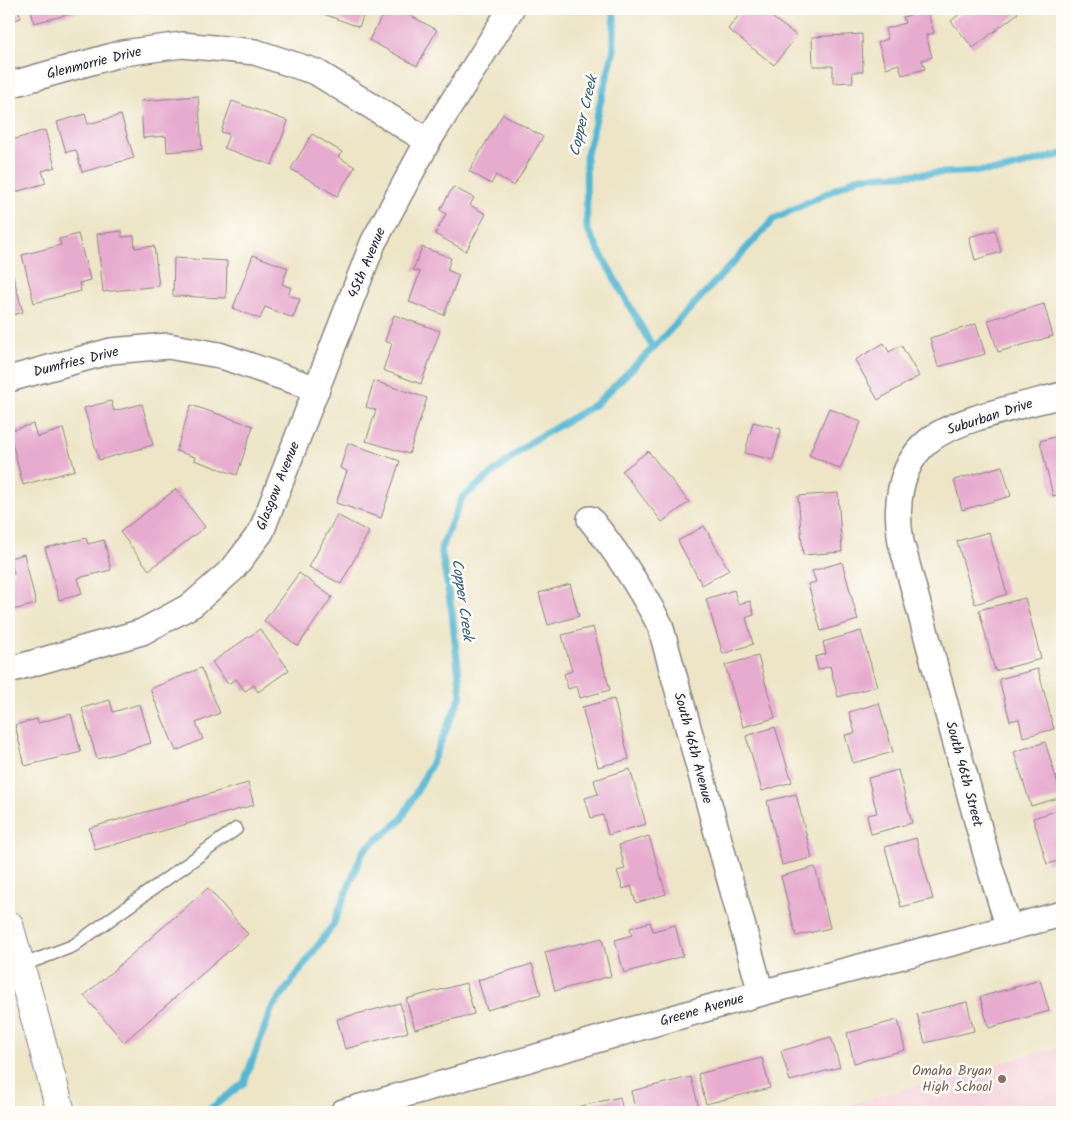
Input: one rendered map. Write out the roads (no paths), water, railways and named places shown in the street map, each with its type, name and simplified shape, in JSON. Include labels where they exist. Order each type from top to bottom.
[{"type":"street","name":"45th Avenue","points":[[317,388],[373,242],[428,141],[511,9]]},
{"type":"street","name":"Glenmorrie Drive","points":[[9,85],[124,53],[182,45],[255,52],[316,72],[428,141]]},
{"type":"street","name":"Dumfries Drive","points":[[9,379],[111,351],[168,346],[219,355],[317,388]]},
{"type":"street","name":"Glasgow Avenue","points":[[9,670],[142,632],[192,605],[234,569],[261,532],[317,388]]},
{"type":"street","name":"Suburban Drive","points":[[922,619],[901,542],[898,523],[898,504],[902,484],[910,462],[926,443],[947,429],[975,419],[1062,395]]},
{"type":"street","name":"South 46th Avenue","points":[[590,519],[616,551],[640,588],[660,625],[761,993]]},
{"type":"street","name":"South 46th Street","points":[[922,619],[988,861],[1009,928]]},
{"type":"street","name":"Greene Avenue","points":[[343,1112],[761,993],[1062,914]]},
{"type":"street","points":[[9,925],[14,967],[61,1112]]},
{"type":"lane","points":[[14,967],[73,946],[236,829]]},
{"type":"waterway","name":"Copper Creek","points":[[614,9],[614,50],[586,157],[587,229],[653,348]]},
{"type":"waterway","name":"Copper Creek","points":[[206,1112],[244,1083],[271,1010],[333,925],[363,851],[401,820],[431,765],[461,695],[452,613],[441,548],[462,498],[531,442],[596,404],[653,348],[774,219],[860,177],[1002,170],[1062,154]]},
{"type":"place","name":"Omaha Bryan High School","points":[[1002,1079]]}]
